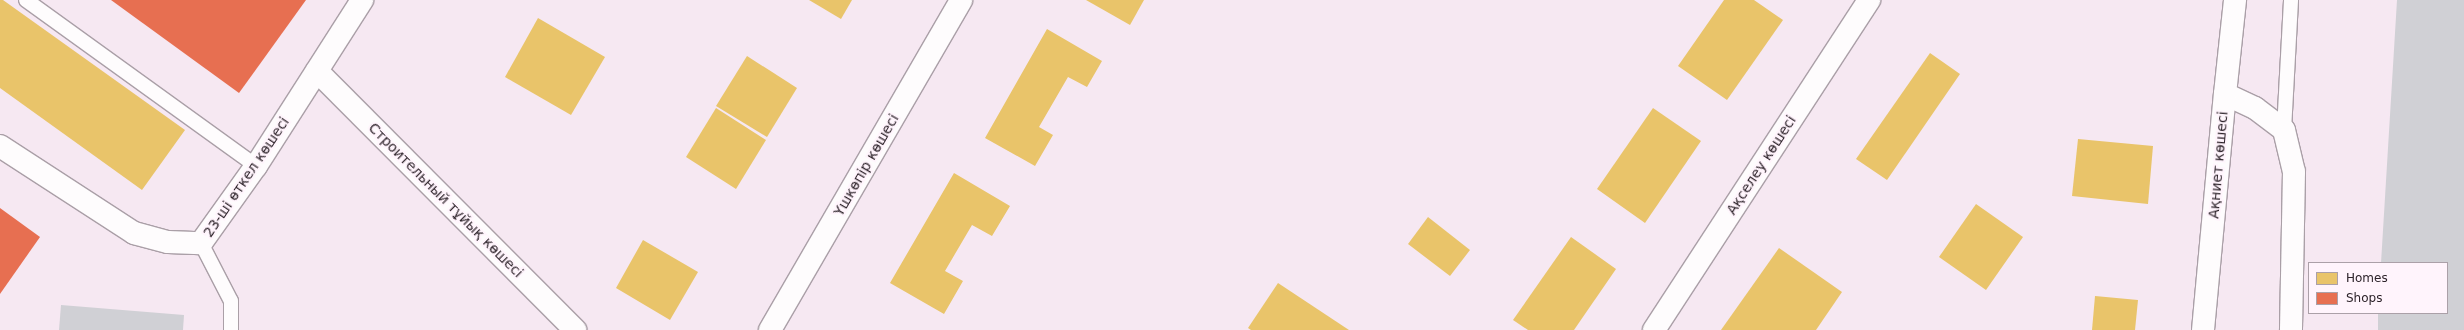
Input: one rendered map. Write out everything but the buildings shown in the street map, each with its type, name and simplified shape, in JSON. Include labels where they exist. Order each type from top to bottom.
[{"type":"street","name":"23-ші өткел көшесі","points":[[0,146],[134,233],[168,242],[201,243],[256,166],[362,0]]},
{"type":"street","name":"Үшкөпір көшесі","points":[[772,329],[961,0]]},
{"type":"street","name":"Ақселеу көшесі","points":[[1654,330],[1869,0]]},
{"type":"street","name":"Ақниет көшесі","points":[[2204,330],[2225,94],[2236,0]]},
{"type":"street","name":"Строительный тұйық көшесі","points":[[317,71],[575,330]]},
{"type":"street","points":[[2225,94],[2255,108],[2284,130],[2294,172],[2291,330]]},
{"type":"lane","points":[[26,0],[256,166]]},
{"type":"lane","points":[[2284,130],[2291,0]]},
{"type":"lane","points":[[201,243],[232,301],[231,330]]}]
